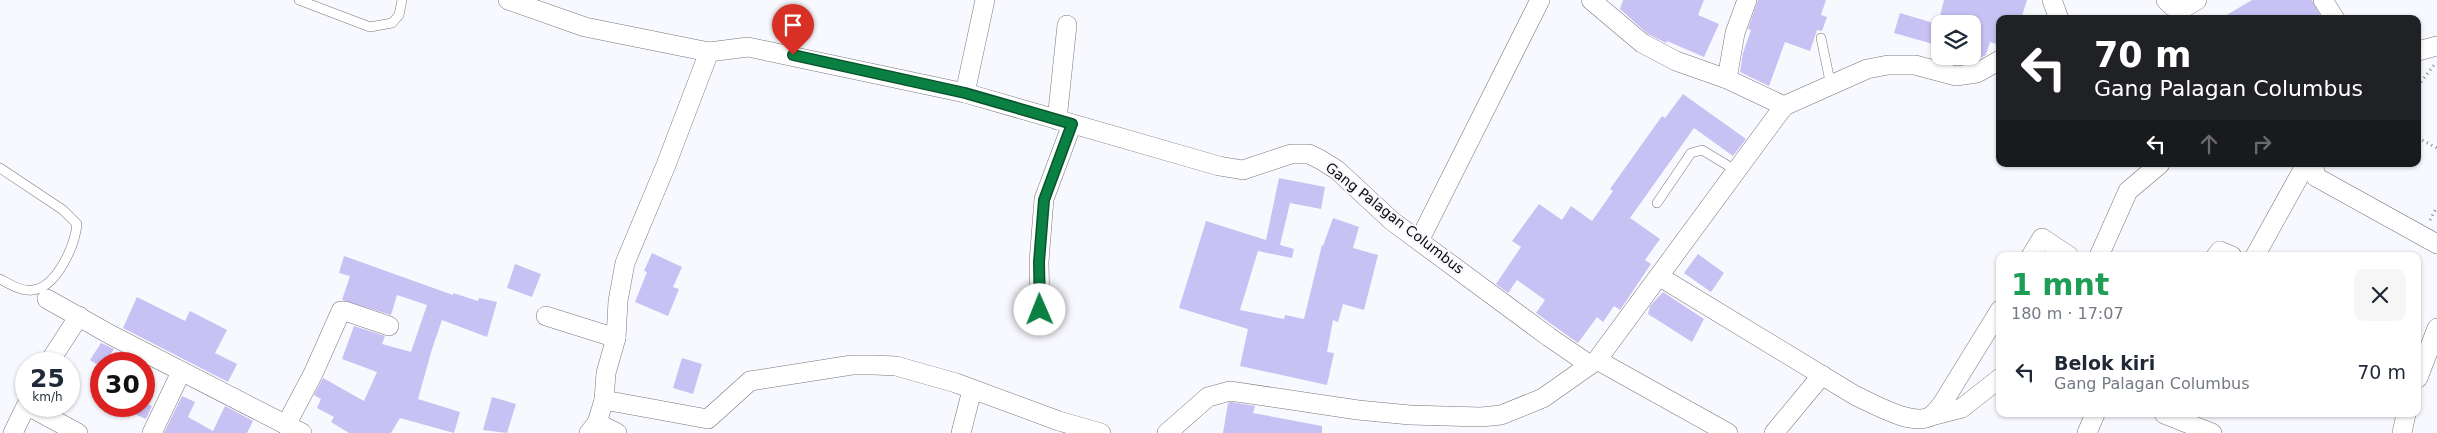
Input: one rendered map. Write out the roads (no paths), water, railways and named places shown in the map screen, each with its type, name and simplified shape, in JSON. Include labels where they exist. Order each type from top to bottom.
[{"type":"street","name":"Gang Palagan Columbus","points":[[508,0],[585,27],[709,52],[748,47],[965,93],[1219,166],[1243,170],[1278,156],[1309,154],[1337,170],[1373,205],[1549,337],[1728,433]]},
{"type":"street","points":[[965,93],[985,0]]},
{"type":"street","points":[[1420,240],[1540,0]]},
{"type":"street","points":[[1591,0],[1642,44],[1676,61],[1727,79],[1784,106]]},
{"type":"street","points":[[1727,79],[1735,33],[1747,0]]},
{"type":"street","points":[[2052,0],[2058,15]]},
{"type":"street","points":[[2323,0],[2332,15]]},
{"type":"street","points":[[1040,310],[1039,262],[1044,200],[1065,122],[1067,25]]},
{"type":"street","points":[[2421,50],[2437,46]]},
{"type":"street","points":[[617,433],[593,428],[604,400],[606,374],[616,338],[618,301],[625,263],[666,165],[709,52]]},
{"type":"street","points":[[1167,433],[1208,397],[1230,391],[1358,410],[1410,415],[1481,417],[1500,415],[1543,398],[1594,362],[1660,277],[1784,106],[1868,69],[1888,65],[1915,65],[1956,76],[1977,73],[1996,62]]},
{"type":"street","points":[[2101,252],[2128,191],[2156,167]]},
{"type":"street","points":[[2257,252],[2304,167]]},
{"type":"street","points":[[2314,167],[2316,177],[2437,244]]},
{"type":"street","points":[[2034,252],[2042,238],[2063,252]]},
{"type":"street","points":[[1660,277],[1822,375],[1882,408],[1916,420],[1962,408],[1996,381]]},
{"type":"street","points":[[47,299],[181,372],[294,429],[314,374],[341,311],[389,326]]},
{"type":"street","points":[[56,352],[78,316]]},
{"type":"street","points":[[546,316],[616,338]]},
{"type":"street","points":[[2421,370],[2437,328]]},
{"type":"street","points":[[1931,416],[1942,404],[1994,332]]},
{"type":"street","points":[[604,400],[708,419],[750,381],[852,365],[896,366],[956,383],[1101,433]]},
{"type":"street","points":[[152,433],[181,372]]},
{"type":"street","points":[[1774,433],[1822,375]]},
{"type":"street","points":[[961,433],[972,390]]},
{"type":"street","points":[[13,433],[21,417]]},
{"type":"street","points":[[48,417],[78,433]]},
{"type":"street","points":[[2087,433],[2094,417]]},
{"type":"street","points":[[2168,417],[2184,428],[2212,433]]},
{"type":"lane","points":[[299,0],[370,27],[392,22],[399,15],[402,0]]},
{"type":"lane","points":[[1820,38],[1831,86]]},
{"type":"lane","points":[[1657,203],[1691,152],[1696,150],[1702,150],[1737,171]]},
{"type":"lane","points":[[0,168],[63,210],[78,224],[66,260],[43,286],[34,290],[26,290],[15,287],[0,279]]}]
